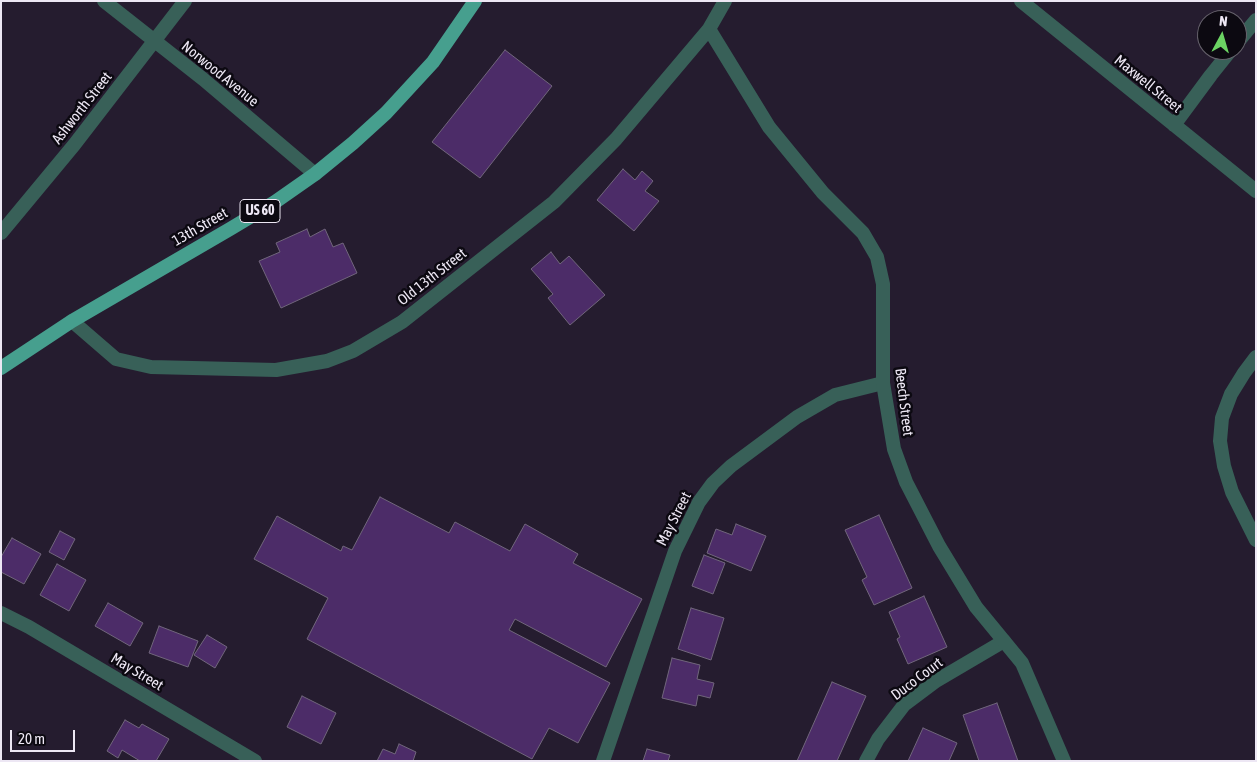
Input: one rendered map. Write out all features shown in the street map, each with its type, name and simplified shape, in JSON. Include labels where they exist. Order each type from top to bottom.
[{"type":"main road","name":"13th Street","points":[[1,368],[72,321],[238,225],[315,174],[386,113],[434,62],[475,1]]},
{"type":"street","name":"Norwood Avenue","points":[[104,1],[203,79],[315,174]]},
{"type":"street","name":"Ashworth Street","points":[[1,233],[74,145],[185,1]]},
{"type":"street","name":"Old 13th Street","points":[[72,321],[116,359],[151,367],[276,370],[327,361],[353,351],[402,322],[554,202],[616,139],[709,29],[725,1]]},
{"type":"street","name":"Maxwell Street","points":[[1021,1],[1256,191]]},
{"type":"street","points":[[1247,31],[1256,20]]},
{"type":"street","name":"Beech Street","points":[[709,29],[769,127],[823,193],[863,233],[877,257],[883,284],[882,383],[894,449],[906,482],[939,546],[976,607],[1022,663],[1064,761]]},
{"type":"street","points":[[1174,125],[1223,60]]},
{"type":"street","points":[[1256,357],[1231,394],[1222,418],[1220,441],[1224,466],[1232,492],[1256,540]]},
{"type":"street","name":"May Street","points":[[603,761],[675,552],[698,502],[712,482],[797,417],[835,395],[882,383]]},
{"type":"street","name":"May Street","points":[[1,613],[29,627],[255,761]]},
{"type":"street","name":"Duco Court","points":[[866,761],[878,738],[904,705],[936,681],[1004,641]]},
{"type":"building","points":[[505,50],[552,86],[480,178],[432,142]]},
{"type":"building","points":[[623,169],[635,180],[642,171],[653,181],[645,191],[659,201],[634,231],[597,200]]},
{"type":"building","points":[[307,229],[310,237],[325,229],[333,247],[343,243],[357,273],[281,308],[259,261],[280,252],[276,243]]},
{"type":"building","points":[[551,252],[560,264],[569,256],[605,295],[570,325],[548,298],[553,294],[531,269]]},
{"type":"building","points":[[380,497],[449,533],[455,522],[510,551],[525,524],[578,554],[573,563],[642,599],[606,667],[515,619],[509,630],[610,683],[578,743],[549,728],[532,759],[307,639],[328,598],[254,559],[277,516],[341,551],[343,546],[352,550]]},
{"type":"building","points":[[879,515],[912,588],[874,605],[862,580],[867,577],[845,530]]},
{"type":"building","points":[[736,524],[766,536],[751,571],[707,553],[716,529],[732,535]]},
{"type":"building","points":[[60,531],[75,539],[64,560],[49,552]]},
{"type":"building","points":[[12,538],[41,554],[24,584],[1,572],[1,557]]},
{"type":"building","points":[[704,555],[725,563],[713,594],[692,586]]},
{"type":"building","points":[[57,564],[86,580],[69,611],[40,595]]},
{"type":"building","points":[[924,596],[947,647],[908,664],[897,639],[900,637],[889,612]]},
{"type":"building","points":[[108,603],[143,623],[130,646],[95,626]]},
{"type":"building","points":[[691,608],[724,618],[711,660],[678,649]]},
{"type":"building","points":[[159,626],[198,641],[188,667],[149,653]]},
{"type":"building","points":[[207,635],[227,647],[215,668],[194,655]]},
{"type":"building","points":[[672,658],[700,665],[697,679],[714,683],[710,698],[698,695],[696,706],[662,698]]},
{"type":"building","points":[[832,682],[866,696],[837,761],[797,761]]},
{"type":"building","points":[[302,696],[336,713],[321,744],[287,727]]},
{"type":"building","points":[[997,703],[1018,761],[979,761],[963,715]]},
{"type":"building","points":[[125,720],[139,728],[142,724],[169,739],[156,761],[140,761],[122,750],[118,758],[107,751]]},
{"type":"building","points":[[923,728],[957,743],[949,761],[908,761]]},
{"type":"building","points":[[399,744],[416,752],[413,761],[377,761],[383,749],[395,754]]},
{"type":"building","points":[[647,749],[670,755],[668,761],[643,761]]}]
